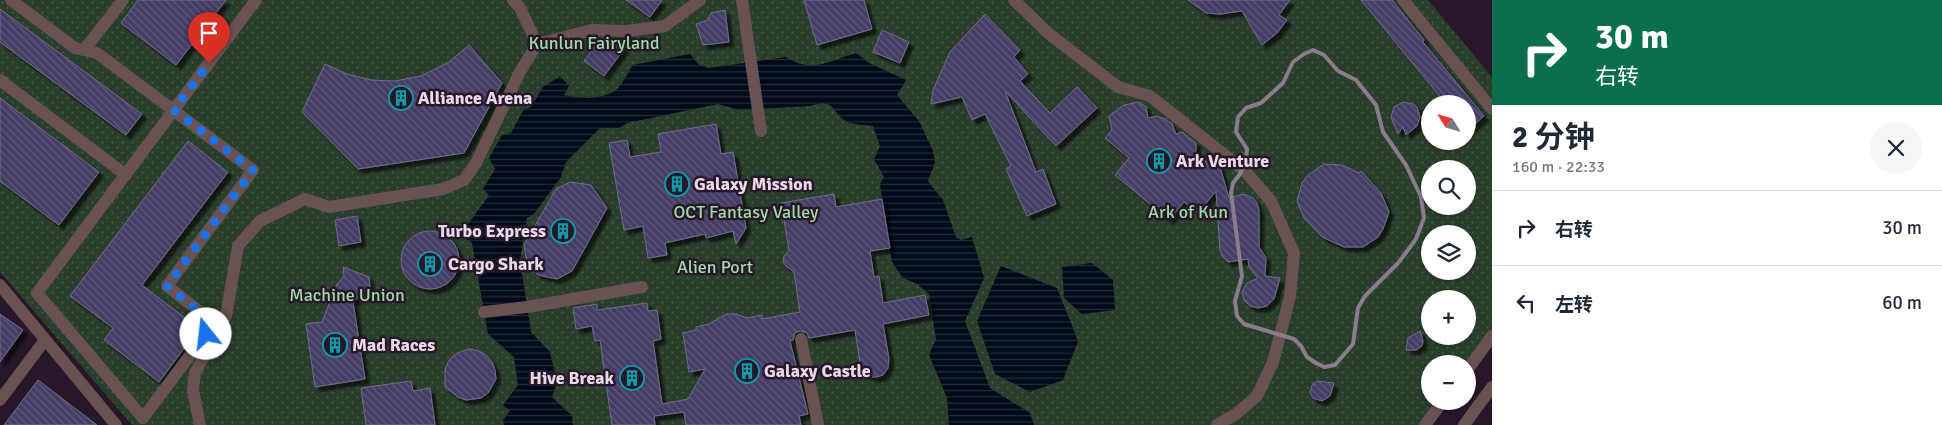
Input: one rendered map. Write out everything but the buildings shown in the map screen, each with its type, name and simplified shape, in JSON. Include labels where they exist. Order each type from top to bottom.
[{"type":"street","points":[[11,0],[75,48],[97,53],[174,110],[253,170],[167,286],[203,314],[206,334],[143,418],[37,293],[174,110],[256,0]]},
{"type":"street","points":[[84,50],[123,0]]},
{"type":"street","points":[[513,0],[520,8],[537,44]]},
{"type":"street","points":[[200,425],[193,390],[195,373],[226,316],[238,246],[260,221],[305,199],[329,207],[443,188],[464,180],[476,163],[520,72],[537,44],[592,30],[627,31],[665,26],[700,0]]},
{"type":"street","points":[[742,0],[761,131]]},
{"type":"street","points":[[1014,0],[1048,33],[1118,87],[1150,96],[1245,171],[1271,201],[1294,253],[1290,297],[1273,362],[1257,396],[1236,414],[1217,425]]},
{"type":"street","points":[[1403,0],[1492,109]]},
{"type":"street","points":[[0,80],[126,174]]},
{"type":"street","points":[[0,286],[116,425]]},
{"type":"street","points":[[484,312],[527,307],[642,287]]},
{"type":"street","points":[[1476,358],[1492,336]]},
{"type":"street","points":[[801,339],[818,425]]},
{"type":"street","points":[[0,400],[45,340]]},
{"type":"street","points":[[1464,425],[1492,387]]},
{"type":"street","points":[[1425,425],[1436,410]]},
{"type":"green space","name":"OCT Fantasy Valley","points":[[0,0],[1428,0],[1492,77],[1492,344],[1476,365],[1476,355],[1421,355],[1421,410],[1442,410],[1431,425],[132,425],[0,272]]},
{"type":"water","points":[[856,53],[869,63],[906,80],[897,95],[919,121],[933,151],[935,163],[928,180],[929,183],[943,200],[956,237],[961,240],[972,237],[984,278],[965,321],[990,388],[1030,413],[1034,425],[949,425],[947,398],[929,355],[936,339],[929,294],[917,284],[903,278],[892,262],[880,184],[884,177],[874,159],[880,146],[873,126],[846,121],[832,107],[824,103],[810,106],[739,110],[718,104],[627,123],[619,128],[600,128],[566,162],[561,177],[534,214],[527,218],[520,260],[531,332],[550,352],[557,382],[552,397],[572,416],[573,425],[504,425],[503,420],[510,411],[503,405],[518,385],[514,357],[488,334],[472,243],[461,234],[489,195],[483,189],[495,169],[489,158],[502,135],[511,133],[524,109],[531,107],[543,87],[560,76],[569,86],[564,95],[584,98],[600,97],[618,88],[633,65],[690,54],[699,65],[709,68],[786,57],[804,65],[812,65],[829,62]]},
{"type":"water","points":[[1092,263],[1113,280],[1115,310],[1082,314],[1064,298],[1062,267]]},
{"type":"water","points":[[1001,266],[1057,288],[1078,341],[1063,380],[1030,392],[995,374],[977,321]]},
{"type":"railway","points":[[1313,50],[1324,55],[1338,71],[1356,80],[1376,105],[1383,132],[1406,165],[1421,197],[1424,218],[1416,239],[1399,262],[1365,296],[1358,308],[1353,344],[1335,365],[1324,367],[1307,357],[1301,346],[1294,339],[1244,324],[1237,316],[1235,301],[1242,276],[1231,193],[1233,183],[1240,174],[1246,158],[1247,149],[1236,132],[1238,117],[1246,108],[1261,103],[1283,83],[1293,62],[1313,50]]},
{"type":"place","name":"Alliance Arena","points":[[401,98]]},
{"type":"place","name":"Ark Venture","points":[[1159,161]]},
{"type":"place","name":"Galaxy Mission","points":[[677,184]]},
{"type":"place","name":"Turbo Express","points":[[563,231]]},
{"type":"place","name":"Cargo Shark","points":[[430,264]]},
{"type":"place","name":"Mad Races","points":[[335,345]]},
{"type":"place","name":"Galaxy Castle","points":[[747,371]]},
{"type":"place","name":"Hive Break","points":[[632,378]]},
{"type":"route","points":[[206,334],[203,314],[167,286],[253,170],[174,110],[209,63]]},
{"type":"park label","name":"Kunlun Fairyland","points":[[594,43]]},
{"type":"park label","name":"Ark of Kun","points":[[1188,212]]},
{"type":"park label","name":"Alien Port","points":[[715,267]]},
{"type":"park label","name":"Machine Union","points":[[347,295]]}]
